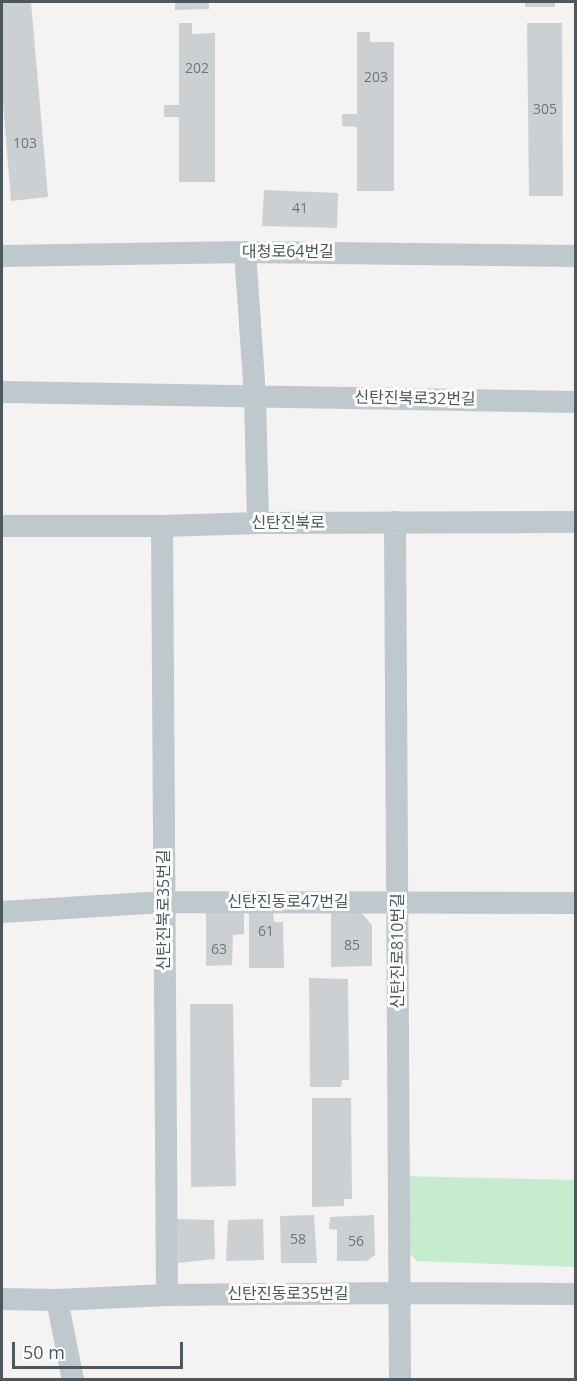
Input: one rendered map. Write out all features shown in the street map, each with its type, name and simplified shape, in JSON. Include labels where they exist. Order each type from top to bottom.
[{"type":"street","name":"대청로64번길","points":[[2,256],[245,252],[576,256]]},
{"type":"street","points":[[245,252],[255,396],[258,523]]},
{"type":"street","name":"신탄진북로32번길","points":[[2,392],[576,402]]},
{"type":"street","name":"신탄진로810번길","points":[[395,522],[400,1380]]},
{"type":"street","name":"신탄진북로","points":[[2,526],[576,522]]},
{"type":"street","name":"신탄진북로35번길","points":[[162,526],[167,1295]]},
{"type":"street","name":"신탄진동로47번길","points":[[2,912],[164,902],[576,903]]},
{"type":"street","points":[[2,1294],[2,1299]]},
{"type":"street","name":"신탄진동로35번길","points":[[2,1299],[57,1300],[167,1295],[576,1294]]},
{"type":"street","points":[[57,1300],[73,1380]]},
{"type":"green space","points":[[403,1176],[575,1180],[575,1267],[417,1261],[403,1247]]},
{"type":"building","points":[[2,2],[31,2],[48,197],[11,201],[2,90]]},
{"type":"building","points":[[175,2],[209,2],[209,9],[175,10]]},
{"type":"building","points":[[525,2],[555,2],[555,7],[525,7]]},
{"type":"building","points":[[179,23],[192,23],[192,34],[215,33],[215,182],[179,182],[179,117],[164,117],[164,105],[179,105]]},
{"type":"building","points":[[527,23],[562,23],[563,196],[529,196]]},
{"type":"building","points":[[357,32],[370,32],[370,42],[394,42],[394,191],[357,191],[357,127],[342,126],[342,114],[357,114]]},
{"type":"building","points":[[264,190],[338,193],[337,228],[262,226]]},
{"type":"building","points":[[331,910],[360,911],[372,925],[372,966],[331,967]]},
{"type":"building","points":[[206,912],[244,912],[244,934],[233,935],[232,965],[206,966]]},
{"type":"building","points":[[249,912],[273,912],[274,922],[283,922],[284,968],[249,968]]},
{"type":"building","points":[[309,978],[348,979],[349,1080],[342,1080],[341,1087],[310,1087]]},
{"type":"building","points":[[190,1004],[233,1004],[236,1186],[191,1187]]},
{"type":"building","points":[[312,1098],[351,1098],[352,1199],[344,1199],[344,1206],[312,1207]]},
{"type":"building","points":[[314,1215],[317,1263],[281,1263],[280,1216]]},
{"type":"building","points":[[374,1215],[375,1255],[367,1261],[337,1261],[337,1230],[329,1229],[330,1217]]},
{"type":"building","points":[[177,1219],[214,1220],[215,1259],[178,1263]]},
{"type":"building","points":[[263,1219],[264,1260],[226,1261],[228,1220]]}]
